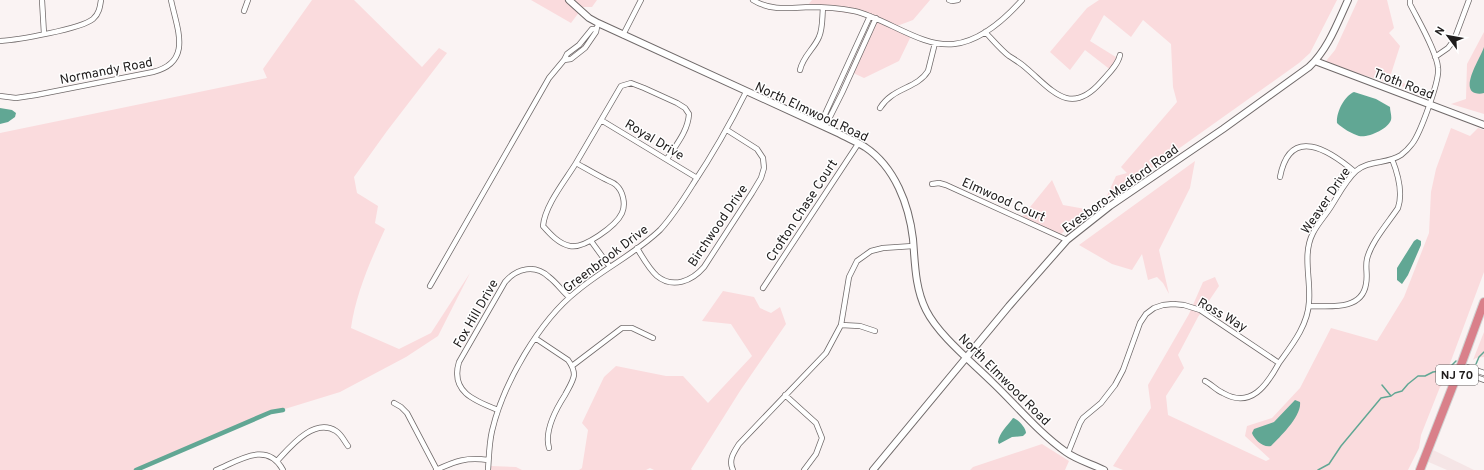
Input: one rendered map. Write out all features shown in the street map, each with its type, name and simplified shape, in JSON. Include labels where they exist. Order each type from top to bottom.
[{"type":"highway","name":"NJ 70","points":[[1420,470],[1484,302]]},
{"type":"street","points":[[42,0],[44,34]]},
{"type":"street","points":[[0,41],[76,27],[90,21],[99,11],[101,0]]},
{"type":"street","name":"Normandy Road","points":[[0,96],[10,98],[36,95],[154,72],[169,66],[176,59],[180,46],[170,0]]},
{"type":"street","points":[[244,11],[248,0]]},
{"type":"street","name":"North Elmwood Road","points":[[569,0],[597,26],[623,35],[822,126],[872,152],[890,173],[898,186],[909,214],[918,290],[925,309],[938,329],[1026,417],[1068,453],[1104,470]]},
{"type":"street","points":[[623,35],[641,0]]},
{"type":"street","points":[[753,0],[776,8],[823,8],[848,10],[876,18],[905,32],[935,43],[947,45],[961,43],[975,38],[985,32],[1000,21],[1019,1]]},
{"type":"street","points":[[949,0],[958,0]]},
{"type":"street","name":"Evesboro-Medford Road","points":[[873,470],[1067,240],[1110,206],[1223,129],[1294,79],[1316,61],[1328,42],[1348,0]]},
{"type":"street","name":"Weaver Drive","points":[[1280,363],[1295,340],[1307,315],[1309,306],[1309,242],[1319,223],[1355,172],[1366,166],[1401,155],[1412,145],[1419,132],[1437,83],[1439,75],[1438,66],[1410,4],[1410,0]]},
{"type":"street","points":[[1435,57],[1448,48],[1454,40],[1469,0]]},
{"type":"street","points":[[800,70],[804,60],[819,37],[822,26],[823,8]]},
{"type":"street","points":[[822,126],[870,16]]},
{"type":"street","points":[[822,126],[842,93],[876,18]]},
{"type":"street","points":[[430,286],[543,88],[567,54],[579,45],[592,29],[597,26]]},
{"type":"street","points":[[985,32],[1004,52],[1025,66],[1054,93],[1068,99],[1083,97],[1092,92],[1118,62],[1120,55]]},
{"type":"street","points":[[880,108],[891,95],[918,81],[928,72],[935,43]]},
{"type":"street","name":"Troth Road","points":[[1316,61],[1484,125]]},
{"type":"street","points":[[576,163],[616,185],[624,202],[622,212],[615,222],[591,240],[577,246],[570,246],[550,235],[543,226],[544,218],[549,207],[621,86],[631,83],[677,103],[685,108],[690,114],[689,122],[667,159]]},
{"type":"street","name":"Greenbrook Drive","points":[[488,470],[491,439],[498,410],[510,383],[535,338],[552,314],[569,297],[637,248],[660,229],[671,216],[697,178],[727,130],[746,92]]},
{"type":"street","name":"Royal Drive","points":[[601,120],[697,178]]},
{"type":"street","name":"Birchwood Drive","points":[[637,248],[654,273],[667,281],[677,283],[688,280],[697,275],[704,267],[752,193],[761,178],[764,168],[763,158],[757,149],[727,130]]},
{"type":"street","name":"Crofton Chase Court","points":[[763,288],[858,144]]},
{"type":"street","points":[[1280,177],[1282,166],[1289,155],[1293,150],[1300,146],[1317,147],[1355,172]]},
{"type":"street","points":[[1309,306],[1347,305],[1358,299],[1363,292],[1366,284],[1366,265],[1369,253],[1398,208],[1400,200],[1397,177],[1392,159]]},
{"type":"street","name":"Elmwood Court","points":[[932,184],[939,183],[946,185],[1067,240]]},
{"type":"street","points":[[591,240],[610,267]]},
{"type":"street","points":[[733,470],[731,466],[732,456],[739,444],[826,354],[841,326],[849,277],[857,261],[871,252],[883,248],[913,246]]},
{"type":"street","name":"Fox Hill Drive","points":[[498,410],[479,402],[465,393],[459,384],[457,373],[459,362],[499,292],[512,275],[521,270],[532,269],[546,274],[569,297]]},
{"type":"street","name":"Ross Way","points":[[1068,453],[1083,418],[1101,403],[1115,385],[1123,370],[1140,323],[1146,314],[1154,308],[1173,304],[1184,305],[1200,310],[1280,363]]},
{"type":"street","points":[[841,326],[860,326],[875,331]]},
{"type":"street","points":[[572,366],[622,328],[632,328],[653,338]]},
{"type":"street","points":[[535,338],[565,358],[572,366],[574,371],[572,381],[557,409],[549,431],[549,448]]},
{"type":"street","points":[[1205,380],[1229,396],[1242,398],[1249,397],[1264,387],[1280,363]]},
{"type":"street","points":[[1460,368],[1484,373]]},
{"type":"street","points":[[1460,368],[1484,380]]},
{"type":"street","points":[[785,395],[816,423],[822,438],[816,454],[804,470]]},
{"type":"street","points":[[394,403],[401,406],[407,413],[437,470],[456,461],[468,458],[488,460]]},
{"type":"street","points":[[277,461],[300,438],[315,430],[326,428],[336,431],[340,434],[348,446]]},
{"type":"street","points":[[216,470],[258,454],[268,455],[277,461],[283,470]]},
{"type":"shaded area","points":[[312,0],[354,0],[422,67],[439,48],[447,53],[354,177],[357,193],[378,206],[375,223],[385,229],[360,290],[351,328],[399,349],[431,333],[470,273],[438,336],[406,357],[340,392],[262,416],[139,470],[0,470],[0,133],[267,78],[263,69]]},
{"type":"shaded area","points":[[531,0],[597,0],[592,7],[583,7],[571,23]]},
{"type":"shaded area","points":[[812,0],[930,0],[913,20],[897,26],[912,34],[899,61],[864,78],[849,71],[874,17],[806,7]]},
{"type":"shaded area","points":[[1099,0],[1337,0],[1310,53],[1299,63],[1070,226],[1060,235],[1022,217],[1052,180],[1063,205],[1091,210],[1105,200],[1116,176],[1127,173],[1121,167],[1177,102],[1173,87],[1171,44],[1143,20],[1131,37],[1104,15],[1090,41],[1119,59],[1112,71],[1085,50],[1070,70],[1050,52],[1087,8]]},
{"type":"shaded area","points":[[1358,0],[1387,0],[1394,28],[1389,33],[1400,46],[1390,77],[1425,93],[1325,64],[1322,66],[1335,50]]},
{"type":"shaded area","points":[[1484,32],[1484,114],[1451,104],[1466,99],[1467,64]]},
{"type":"shaded area","points":[[1484,47],[1484,93],[1477,94],[1471,90],[1470,79]]},
{"type":"shaded area","points":[[1354,92],[1376,99],[1390,107],[1391,120],[1386,127],[1367,136],[1359,136],[1347,131],[1337,123],[1341,105],[1350,94]]},
{"type":"shaded area","points":[[0,108],[12,110],[16,113],[15,117],[8,122],[0,124]]},
{"type":"shaded area","points":[[1451,128],[1470,136],[1478,128],[1484,130],[1484,272],[1442,385],[1421,435],[1419,448],[1408,470],[1123,470],[1113,466],[1151,408],[1148,385],[1189,314],[1203,282],[1215,277],[1219,286],[1198,317],[1178,355],[1184,368],[1166,396],[1168,415],[1266,461],[1270,459],[1245,436],[1247,426],[1272,418],[1300,388],[1331,328],[1377,341],[1404,297],[1429,233],[1431,192],[1436,169]]},
{"type":"shaded area","points":[[1195,161],[1190,188],[1159,250],[1169,294],[1163,283],[1157,277],[1148,280],[1142,254],[1132,270],[1112,264],[1079,245]]},
{"type":"shaded area","points":[[1417,239],[1421,241],[1421,245],[1408,275],[1402,284],[1397,280],[1397,268],[1414,241]]},
{"type":"shaded area","points":[[723,291],[754,297],[760,308],[771,313],[780,307],[786,324],[740,391],[691,469],[692,470],[654,470],[650,468],[646,470],[579,470],[582,468],[588,430],[582,423],[604,377],[616,366],[666,376],[683,376],[708,403],[752,356],[731,324],[702,321]]},
{"type":"shaded area","points":[[1484,332],[1484,357],[1473,360]]},
{"type":"shaded area","points":[[1295,400],[1300,402],[1300,408],[1298,414],[1285,432],[1271,446],[1265,446],[1259,442],[1252,433],[1254,429],[1274,422]]},
{"type":"shaded area","points":[[1013,418],[1021,424],[1026,433],[1023,436],[1012,437],[999,444],[998,442],[1000,435]]},
{"type":"shaded area","points":[[1042,444],[1069,461],[1065,470],[970,470],[973,467]]},
{"type":"shaded area","points":[[1429,448],[1474,470],[1447,470],[1424,460]]},
{"type":"shaded area","points":[[490,466],[516,467],[522,470],[490,470]]},
{"type":"waterway","points":[[1476,364],[1479,357],[1484,352]]},
{"type":"waterway","points":[[1318,470],[1329,464],[1341,446],[1381,398],[1391,396],[1402,391],[1418,376],[1425,376],[1433,372],[1440,371],[1451,366],[1456,361]]},
{"type":"waterway","points":[[1382,385],[1391,396]]},
{"type":"waterway","points":[[136,470],[271,412],[283,410]]}]
